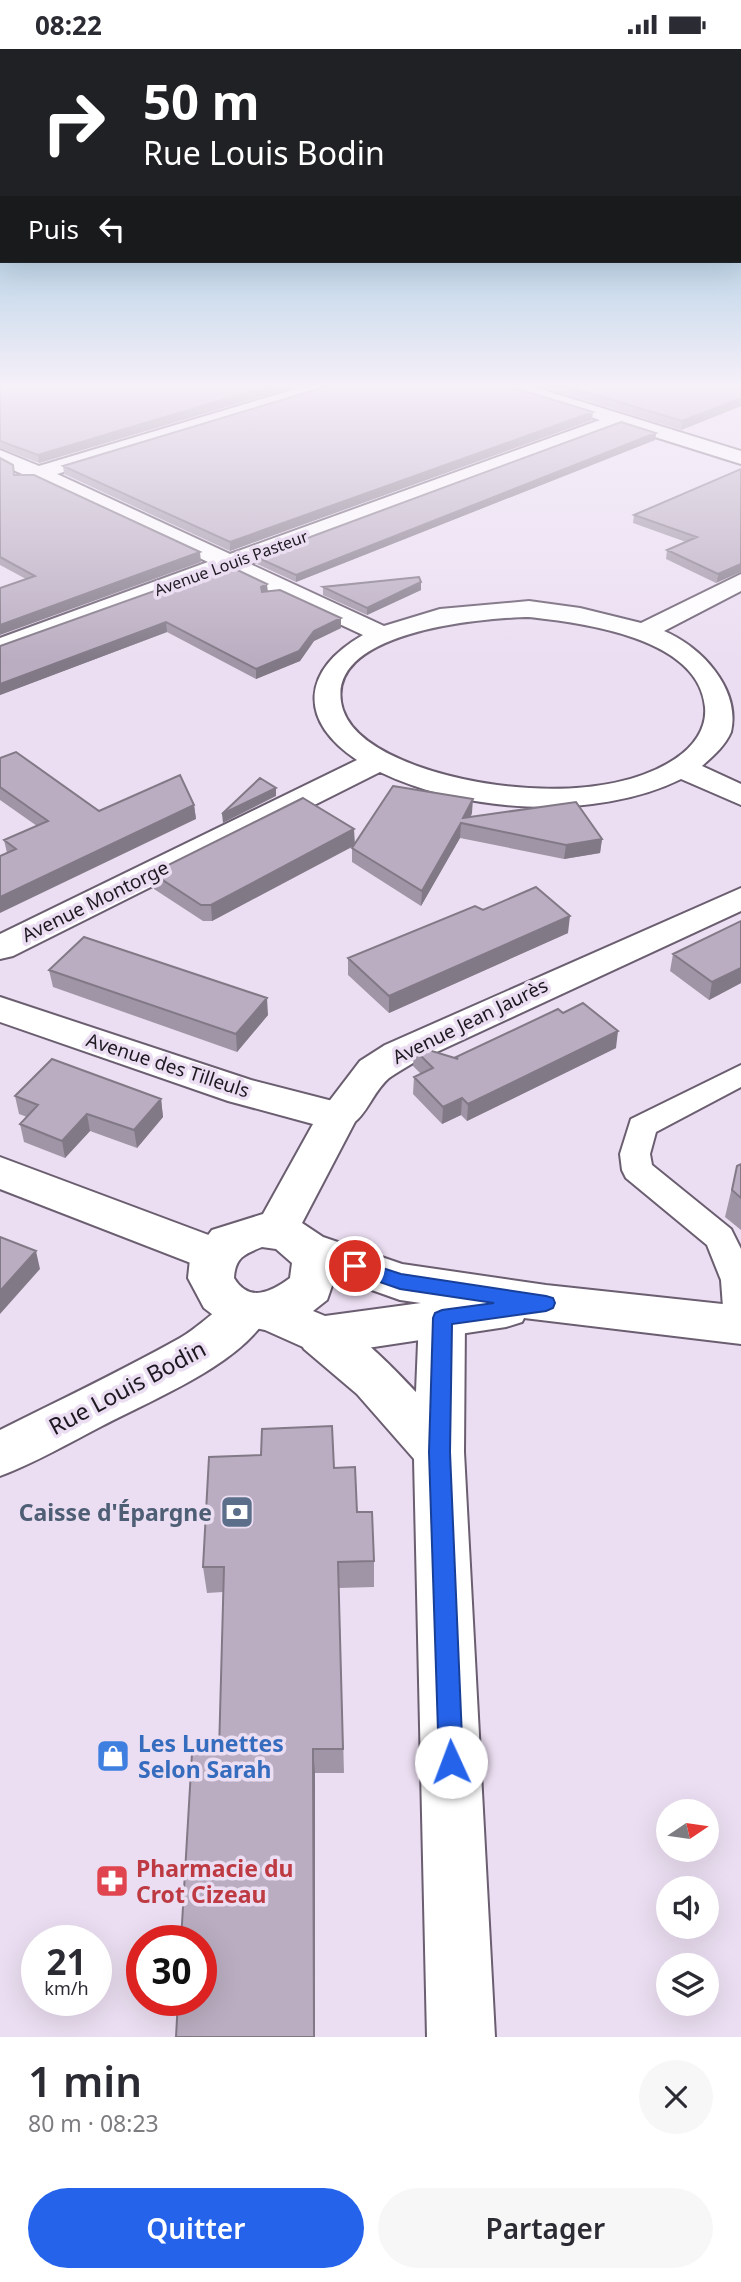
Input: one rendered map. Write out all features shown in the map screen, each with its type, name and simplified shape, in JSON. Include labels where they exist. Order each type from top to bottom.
[{"type":"street","points":[[12,481],[31,476]]},
{"type":"street","points":[[41,476],[232,562],[381,634]]},
{"type":"street","name":"Avenue Louis Pasteur","points":[[0,647],[469,476]]},
{"type":"street","points":[[643,632],[741,581]]},
{"type":"street","points":[[529,609],[588,616],[643,632],[684,653],[711,680],[722,709],[713,739],[681,767],[626,788],[540,798],[476,793],[418,779],[379,761],[342,733],[328,707],[329,682],[343,659],[381,634],[414,621],[469,611],[529,609]]},
{"type":"street","name":"Avenue Montorge","points":[[0,948],[379,761]]},
{"type":"street","points":[[681,767],[741,796]]},
{"type":"street","name":"Avenue Jean Jaurès","points":[[293,1240],[338,1116],[374,1069],[399,1054],[741,898]]},
{"type":"street","name":"Avenue des Tilleuls","points":[[0,1009],[242,1091],[338,1116]]},
{"type":"street","points":[[0,1172],[214,1255]]},
{"type":"street","points":[[439,1452],[374,1380],[321,1336],[259,1312],[229,1306],[217,1296],[209,1283],[209,1268],[214,1255],[225,1243],[241,1234],[258,1230],[293,1240],[400,1282],[546,1303],[741,1323]]},
{"type":"street","points":[[259,1312],[295,1302],[311,1287],[315,1261],[293,1240]]},
{"type":"street","points":[[321,1336],[546,1303]]},
{"type":"street","name":"Rue Louis Bodin","points":[[0,1454],[167,1369],[259,1312]]},
{"type":"street","points":[[442,1318],[439,1452],[461,2037]]},
{"type":"lane","points":[[741,1075],[642,1126],[635,1154],[637,1170],[720,1238],[738,1280],[741,1323]]},
{"type":"building","points":[[0,476],[36,476],[200,552],[0,625],[0,588],[35,576],[0,557]]},
{"type":"building","points":[[84,476],[415,476],[230,542]]},
{"type":"building","points":[[476,476],[548,476],[296,575],[256,557]]},
{"type":"building","points":[[725,476],[741,476],[741,564],[718,574],[667,550],[697,537],[634,515]]},
{"type":"building","points":[[227,565],[267,584],[261,587],[262,592],[280,590],[341,618],[314,631],[299,651],[256,669],[166,622],[0,684],[0,646]]},
{"type":"building","points":[[419,577],[421,582],[367,608],[323,587]]},
{"type":"building","points":[[16,752],[99,811],[180,775],[194,805],[0,897],[0,856],[16,849],[4,840],[48,821],[0,787],[0,758]]},
{"type":"building","points":[[260,778],[276,788],[222,814]]},
{"type":"building","points":[[393,786],[473,799],[463,818],[576,802],[602,839],[566,845],[461,823],[422,891],[352,848]]},
{"type":"building","points":[[303,798],[354,829],[211,905],[201,905],[152,873]]},
{"type":"building","points":[[536,887],[570,916],[389,996],[348,958],[475,906],[483,910]]},
{"type":"building","points":[[741,921],[741,968],[712,982],[673,954]]},
{"type":"building","points":[[84,937],[267,998],[236,1034],[49,970]]},
{"type":"building","points":[[583,1003],[618,1031],[468,1104],[462,1098],[443,1107],[414,1077],[433,1068],[414,1049],[419,1047],[458,1059],[456,1057],[558,1009],[563,1013]]},
{"type":"building","points":[[52,1059],[161,1099],[134,1130],[87,1114],[62,1141],[20,1124],[38,1105],[15,1096]]},
{"type":"building","points":[[741,1164],[741,1198],[732,1190],[737,1166]]},
{"type":"building","points":[[0,1237],[36,1251],[0,1291]]},
{"type":"building","points":[[332,1426],[334,1468],[355,1467],[357,1512],[372,1512],[374,1561],[338,1562],[343,1749],[313,1749],[314,2037],[176,2037],[177,2016],[217,2016],[217,1925],[182,1925],[192,1753],[219,1752],[224,1567],[203,1567],[209,1457],[261,1455],[262,1429]]},
{"type":"place","name":"Caisse d'Épargne","points":[[237,1512]]},
{"type":"place","name":"Les Lunettes Selon Sarah","points":[[113,1756]]},
{"type":"place","name":"Pharmacie du Crot Cizeau","points":[[112,1881]]},
{"type":"route","points":[[355,1266],[400,1282],[546,1303],[442,1318],[439,1452],[451,1762]]}]
